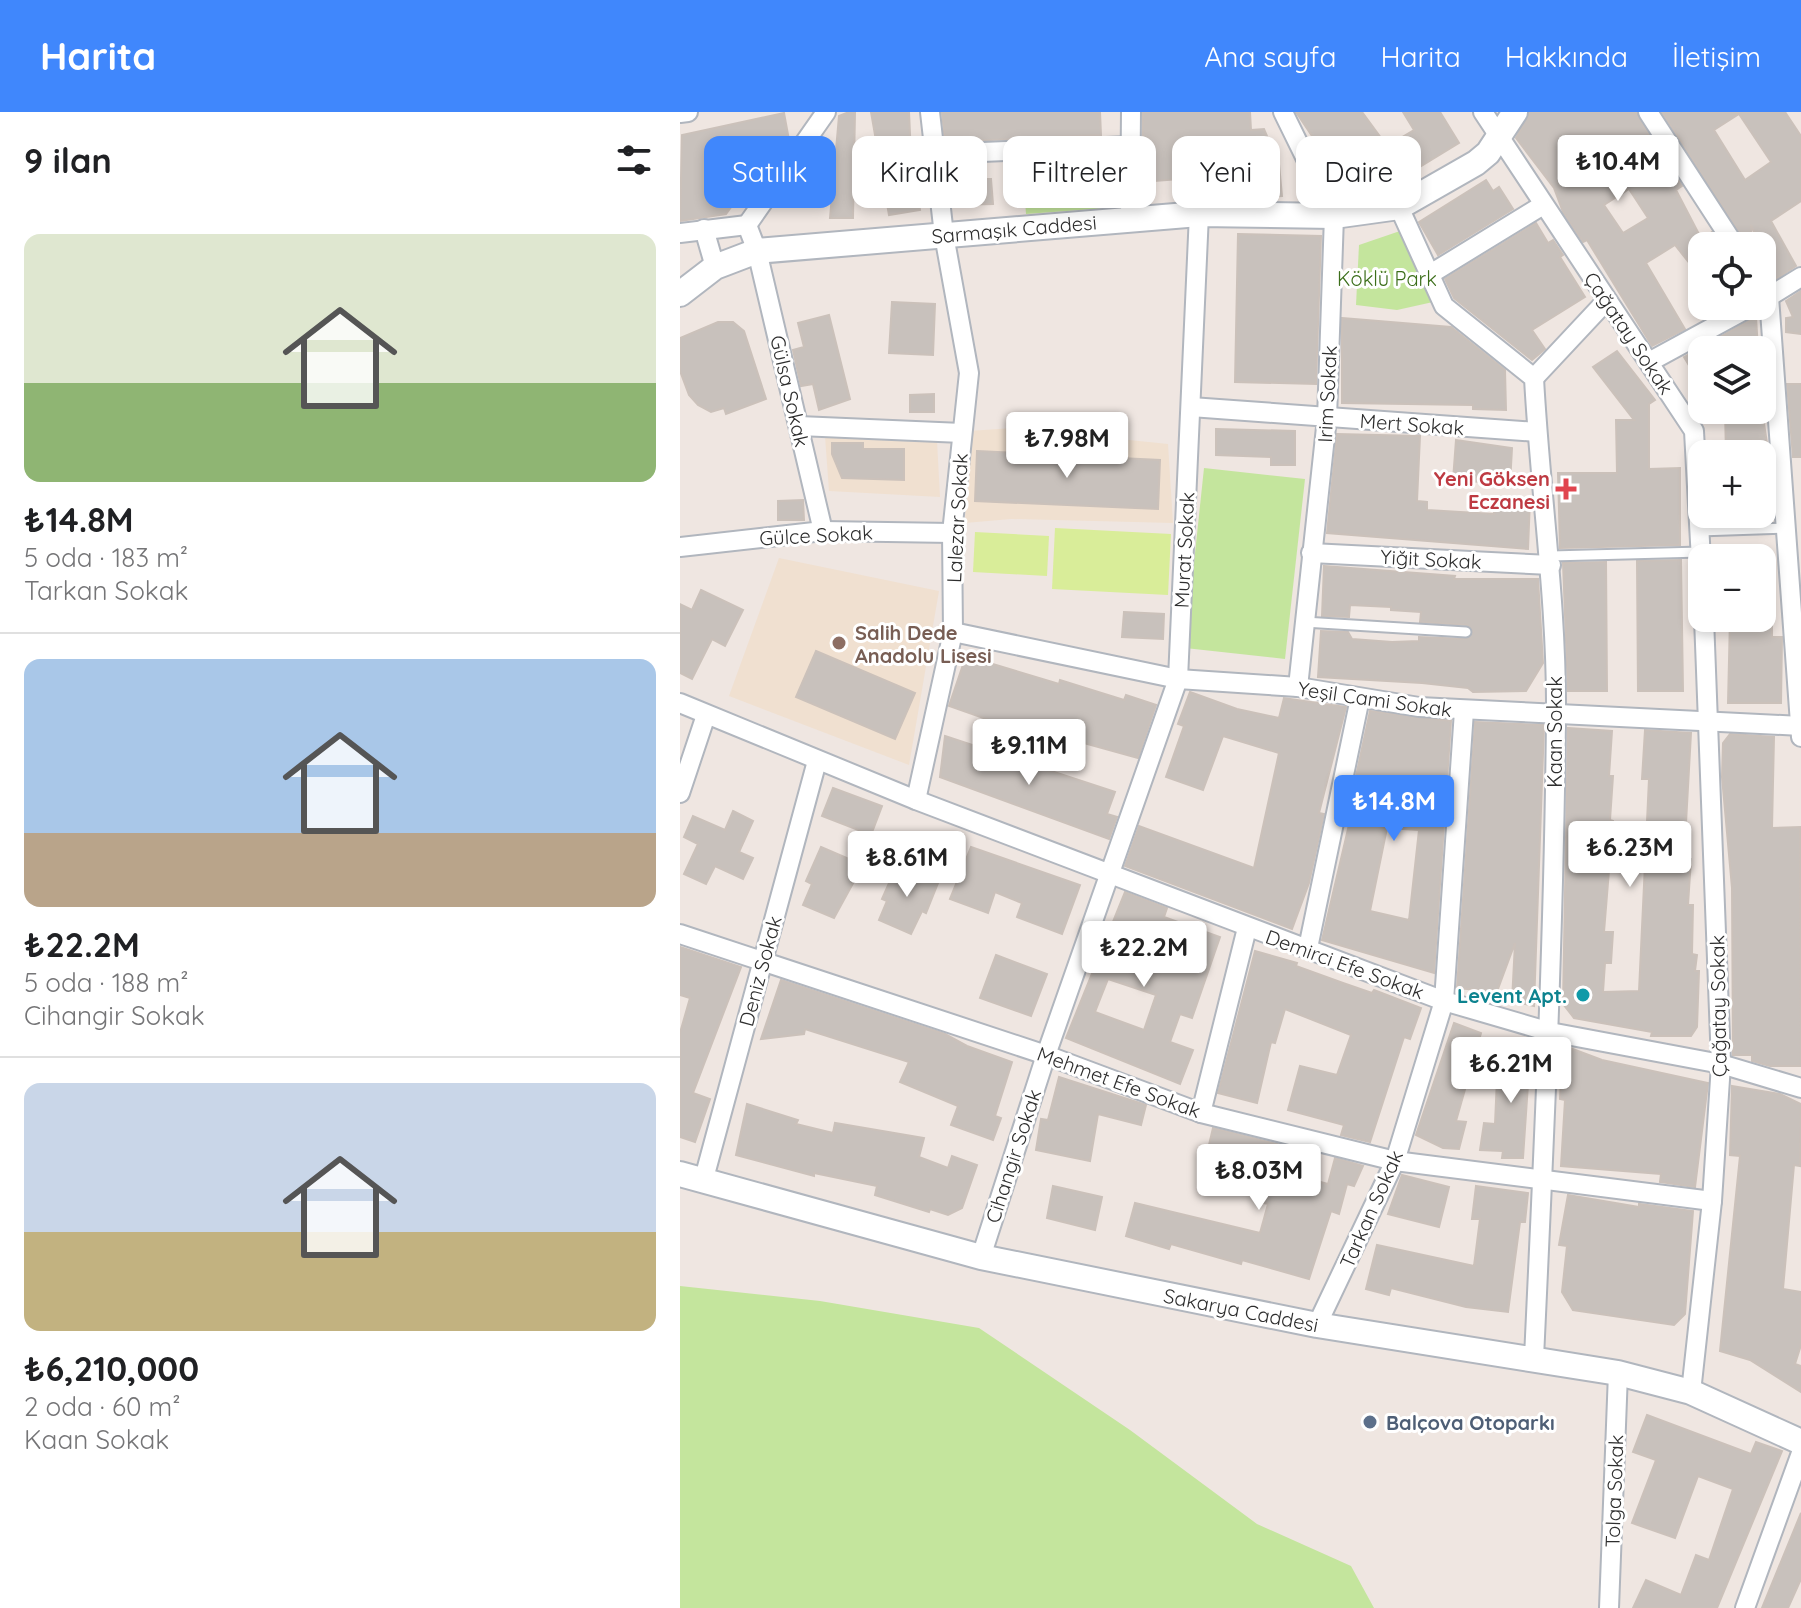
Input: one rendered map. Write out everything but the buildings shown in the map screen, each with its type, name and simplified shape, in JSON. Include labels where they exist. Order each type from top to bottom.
[{"type":"main road","name":"Sarmaşık Caddesi","points":[[1421,194],[1476,163],[1515,112]]},
{"type":"main road","name":"Sarmaşık Caddesi","points":[[680,294],[715,267],[757,251],[1199,214],[1334,216],[1392,208]]},
{"type":"main road","name":"Sakarya Caddesi","points":[[691,1178],[981,1257],[1317,1325],[1618,1373],[1691,1392],[1801,1442]]},
{"type":"street","points":[[680,113],[688,112]]},
{"type":"street","points":[[680,233],[747,225],[826,112]]},
{"type":"street","name":"Lalezar Sokak","points":[[930,112],[933,136]]},
{"type":"street","points":[[1130,136],[1131,112]]},
{"type":"street","name":"Irim Sokak","points":[[1284,112],[1334,216],[1327,418],[1298,687]]},
{"type":"street","name":"Çağatay Sokak","points":[[1483,112],[1694,431],[1700,544]]},
{"type":"street","points":[[1648,112],[1726,232]]},
{"type":"street","points":[[1432,273],[1543,205]]},
{"type":"street","name":"Lalezar Sokak","points":[[916,800],[953,632],[952,533],[969,373],[941,208]]},
{"type":"street","points":[[1130,208],[1130,219]]},
{"type":"street","points":[[1400,208],[1432,273],[1444,306],[1534,378],[1607,300]]},
{"type":"street","name":"Murat Sokak","points":[[1110,874],[1178,679],[1199,214]]},
{"type":"street","name":"Gülsa Sokak","points":[[747,225],[757,251],[823,531]]},
{"type":"street","points":[[704,229],[715,267]]},
{"type":"street","points":[[1776,290],[1801,277]]},
{"type":"street","points":[[1649,362],[1721,320]]},
{"type":"street","points":[[1763,320],[1786,528],[1801,737]]},
{"type":"street","name":"Kaan Sokak","points":[[1534,378],[1551,560],[1556,715],[1550,1032],[1534,1358]]},
{"type":"street","name":"Mert Sokak","points":[[1191,407],[1537,432]]},
{"type":"street","points":[[799,426],[962,433]]},
{"type":"street","name":"Gülce Sokak","points":[[680,547],[823,531],[952,533]]},
{"type":"street","name":"Yiğit Sokak","points":[[1311,553],[1551,560]]},
{"type":"street","name":"Yeşil Cami Sokak","points":[[953,632],[1178,679],[1298,687],[1464,711],[1801,726]]},
{"type":"street","name":"Çağatay Sokak","points":[[1691,1392],[1712,1201],[1721,1064],[1705,632]]},
{"type":"street","points":[[1308,948],[1360,698]]},
{"type":"street","name":"Demirci Efe Sokak","points":[[680,703],[916,800],[1444,1001],[1550,1032],[1721,1064],[1801,1088]]},
{"type":"street","name":"Tarkan Sokak","points":[[1317,1325],[1395,1161],[1444,1001],[1464,711]]},
{"type":"street","points":[[680,793],[706,715]]},
{"type":"street","name":"Deniz Sokak","points":[[691,1178],[763,959],[817,761]]},
{"type":"street","name":"Cihangir Sokak","points":[[981,1257],[1046,1055],[1110,874]]},
{"type":"street","points":[[1201,1113],[1247,928]]},
{"type":"street","name":"Mehmet Efe Sokak","points":[[680,934],[1046,1055],[1201,1113],[1395,1161],[1712,1201]]},
{"type":"street","name":"Tolga Sokak","points":[[1609,1608],[1618,1373]]},
{"type":"street","points":[[1745,1608],[1801,1453]]},
{"type":"lane","points":[[1699,531],[1786,528]]},
{"type":"lane","points":[[1551,560],[1688,553]]},
{"type":"lane","points":[[1304,622],[1466,632]]},
{"type":"shaded area","points":[[1013,428],[1168,444],[1173,523],[1011,519],[965,523],[969,431]]},
{"type":"shaded area","points":[[825,436],[937,441],[940,497],[829,491]]},
{"type":"shaded area","name":"Salih Dede Anadolu Lisesi","points":[[779,558],[939,591],[909,765],[729,696]]},
{"type":"green space","points":[[1026,208],[1107,208],[1026,214]]},
{"type":"green space","name":"Köklü Park","points":[[1400,231],[1433,302],[1397,310],[1356,305],[1359,245]]},
{"type":"green space","points":[[1204,468],[1305,479],[1285,659],[1185,648]]},
{"type":"green space","points":[[1055,528],[1171,534],[1168,595],[1052,589]]},
{"type":"green space","points":[[975,532],[1049,536],[1047,576],[973,572]]},
{"type":"green space","points":[[680,1286],[820,1301],[979,1328],[1130,1430],[1257,1524],[1351,1566],[1374,1608],[680,1608]]},
{"type":"place","name":"Yeni Göksen Eczanesi","points":[[1566,489]]},
{"type":"place","name":"Salih Dede Anadolu Lisesi","points":[[839,643]]},
{"type":"place","name":"Levent Apt.","points":[[1583,995]]},
{"type":"place","name":"Balçova Otoparkı","points":[[1370,1422]]}]
